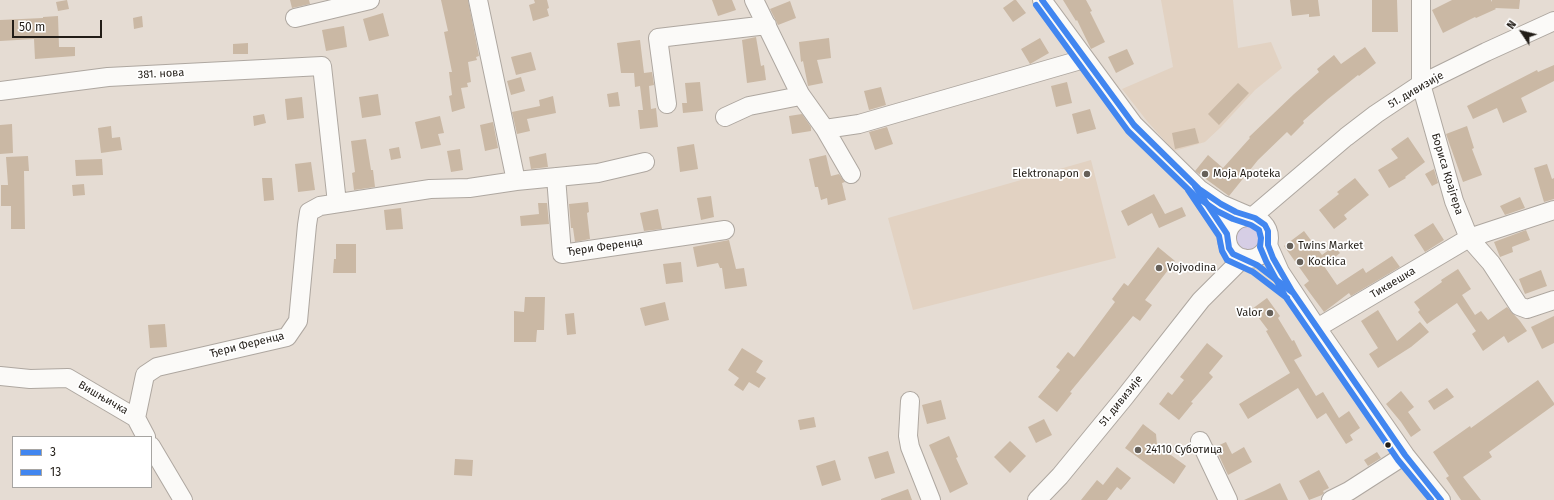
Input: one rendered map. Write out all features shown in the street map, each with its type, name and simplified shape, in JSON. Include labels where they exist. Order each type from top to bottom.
[{"type":"street","points":[[295,18],[370,0]]},
{"type":"street","points":[[478,0],[516,181]]},
{"type":"street","points":[[754,0],[800,94],[825,128],[851,174]]},
{"type":"street","points":[[1042,0],[1134,125],[1198,189],[1221,204],[1261,221],[1265,225],[1273,258],[1292,291],[1405,455],[1441,500]]},
{"type":"street","name":"Бориса Крајгера","points":[[1421,0],[1421,84],[1454,201],[1469,238],[1492,263],[1519,306],[1527,309],[1554,300]]},
{"type":"street","name":"51. дивизије","points":[[1251,217],[1346,137],[1376,114],[1421,84],[1554,21]]},
{"type":"street","points":[[667,104],[658,38],[767,25]]},
{"type":"street","points":[[825,128],[859,124],[1084,59]]},
{"type":"street","name":"381. нова","points":[[0,91],[108,77],[322,66],[337,203]]},
{"type":"street","points":[[725,117],[749,106],[796,97],[800,94]]},
{"type":"street","name":"Ђери Ференца","points":[[136,418],[145,375],[157,367],[287,337],[298,321],[309,212],[320,206],[430,189],[469,188],[516,181],[598,173],[645,162]]},
{"type":"street","name":"Ђери Ференца","points":[[556,177],[562,254],[724,230]]},
{"type":"street","name":"51. дивизије","points":[[1269,241],[1277,213],[1294,182]]},
{"type":"street","points":[[1198,189],[1227,238]]},
{"type":"street","name":"Тиквешка","points":[[1317,328],[1469,238],[1554,210]]},
{"type":"street","points":[[1251,217],[1237,219],[1228,228],[1227,238],[1229,248],[1233,254],[1262,268],[1292,291]]},
{"type":"street","name":"51. дивизије","points":[[1038,500],[1060,476],[1124,398],[1201,300],[1214,278],[1224,255],[1227,238]]},
{"type":"street","points":[[1244,259],[1260,256],[1265,251],[1269,241]]},
{"type":"street","name":"51. дивизије","points":[[1201,300],[1244,259]]},
{"type":"street","name":"Вишњичка","points":[[0,376],[30,379],[68,378],[136,418],[145,436]]},
{"type":"street","points":[[910,401],[908,436],[910,447],[931,500]]},
{"type":"street","points":[[1200,441],[1228,500]]},
{"type":"street","points":[[152,448],[183,500]]},
{"type":"street","points":[[1331,500],[1349,491],[1405,455]]},
{"type":"shaded area","points":[[1161,0],[1233,0],[1238,48],[1271,42],[1282,68],[1255,90],[1205,142],[1174,151],[1147,121],[1122,89],[1173,67]]},
{"type":"shaded area","points":[[1091,160],[1116,258],[913,310],[888,218]]},
{"type":"shaded area","points":[[1247,224],[1257,228],[1261,238],[1257,248],[1247,252],[1237,248],[1233,238],[1237,228]]},
{"type":"building","points":[[67,0],[69,9],[58,11],[56,2]]},
{"type":"building","points":[[290,0],[309,0],[310,4],[292,8]]},
{"type":"building","points":[[441,0],[468,0],[479,56],[476,57],[477,60],[468,62],[471,82],[467,83],[468,87],[461,88],[465,108],[452,112],[449,96],[452,95],[449,72],[452,72],[444,32],[448,31]]},
{"type":"building","points":[[534,0],[547,0],[549,16],[533,21],[529,5],[535,3]]},
{"type":"building","points":[[712,0],[732,0],[736,10],[718,16]]},
{"type":"building","points":[[1016,0],[1026,13],[1013,22],[1003,8]]},
{"type":"building","points":[[1063,0],[1086,0],[1092,11],[1090,12],[1105,42],[1091,49],[1077,20],[1076,21]]},
{"type":"building","points":[[1290,0],[1318,0],[1320,16],[1309,17],[1309,14],[1292,16]]},
{"type":"building","points":[[1372,0],[1397,0],[1398,32],[1372,32]]},
{"type":"building","points":[[1452,0],[1491,0],[1492,2],[1492,0],[1520,0],[1519,9],[1495,8],[1496,9],[1476,18],[1475,17],[1443,33],[1432,10]]},
{"type":"building","points":[[790,1],[796,18],[778,25],[770,9]]},
{"type":"building","points":[[383,13],[389,36],[369,41],[363,19]]},
{"type":"building","points":[[58,16],[59,47],[75,47],[75,56],[35,59],[34,39],[0,41],[0,20]]},
{"type":"building","points":[[142,16],[143,27],[134,29],[133,18]]},
{"type":"building","points":[[344,26],[347,47],[326,51],[322,30]]},
{"type":"building","points":[[756,37],[761,66],[764,65],[766,80],[747,83],[742,40]]},
{"type":"building","points":[[829,38],[831,58],[817,60],[823,83],[808,86],[803,61],[801,62],[799,42]]},
{"type":"building","points":[[1040,38],[1049,53],[1030,64],[1021,49]]},
{"type":"building","points":[[640,40],[644,73],[652,72],[654,85],[649,86],[651,109],[656,108],[658,127],[640,129],[638,110],[643,110],[640,86],[635,87],[634,73],[621,73],[617,43]]},
{"type":"building","points":[[248,43],[248,54],[233,54],[233,44]]},
{"type":"building","points":[[1365,47],[1376,63],[1328,99],[1303,121],[1304,123],[1291,136],[1287,132],[1258,160],[1229,196],[1195,171],[1208,155],[1223,168],[1250,138],[1249,137],[1319,72],[1317,69],[1334,55],[1341,64]]},
{"type":"building","points":[[1127,49],[1134,64],[1116,73],[1108,57]]},
{"type":"building","points":[[531,52],[536,70],[516,75],[511,57]]},
{"type":"building","points":[[1554,65],[1554,81],[1521,98],[1527,112],[1503,123],[1497,108],[1473,119],[1467,106],[1537,70],[1538,72]]},
{"type":"building","points":[[521,77],[525,91],[511,95],[507,81]]},
{"type":"building","points":[[700,82],[703,111],[683,113],[682,103],[687,103],[685,83]]},
{"type":"building","points":[[1067,82],[1072,103],[1056,107],[1051,86]]},
{"type":"building","points":[[1238,83],[1249,93],[1219,125],[1208,114]]},
{"type":"building","points":[[881,87],[886,105],[869,110],[864,91]]},
{"type":"building","points":[[618,92],[620,106],[609,107],[607,94]]},
{"type":"building","points":[[378,94],[381,115],[362,118],[359,97]]},
{"type":"building","points":[[553,96],[556,113],[527,119],[530,131],[517,134],[512,112],[540,106],[539,100]]},
{"type":"building","points":[[302,97],[304,118],[287,120],[285,99]]},
{"type":"building","points":[[1090,109],[1096,129],[1077,134],[1072,114]]},
{"type":"building","points":[[264,114],[266,123],[254,126],[253,116]]},
{"type":"building","points":[[802,114],[811,127],[811,131],[792,134],[789,116]]},
{"type":"building","points":[[440,116],[444,133],[438,134],[441,145],[421,149],[415,122]]},
{"type":"building","points":[[493,122],[498,148],[485,151],[480,125]]},
{"type":"building","points":[[12,124],[13,153],[0,154],[0,125]]},
{"type":"building","points":[[111,126],[112,138],[120,137],[122,150],[101,153],[98,128]]},
{"type":"building","points":[[1467,126],[1474,148],[1472,149],[1482,175],[1463,182],[1446,134]]},
{"type":"building","points":[[887,127],[893,144],[875,150],[869,132]]},
{"type":"building","points":[[1195,128],[1199,143],[1175,149],[1172,133]]},
{"type":"building","points":[[1408,137],[1425,162],[1405,177],[1406,178],[1389,188],[1378,170],[1398,158],[1391,149]]},
{"type":"building","points":[[366,139],[375,187],[354,190],[352,173],[355,172],[351,141]]},
{"type":"building","points":[[694,144],[698,169],[680,172],[677,147]]},
{"type":"building","points":[[399,147],[401,158],[391,160],[389,149]]},
{"type":"building","points":[[460,149],[463,170],[451,172],[447,151]]},
{"type":"building","points":[[546,153],[548,167],[531,169],[529,157]]},
{"type":"building","points":[[826,155],[831,176],[839,174],[845,182],[842,183],[846,200],[828,205],[827,198],[821,200],[818,187],[815,187],[809,159]]},
{"type":"building","points":[[28,156],[29,171],[24,171],[25,229],[11,229],[11,206],[1,206],[1,185],[8,185],[6,157]]},
{"type":"building","points":[[102,159],[103,175],[76,176],[75,160]]},
{"type":"building","points":[[311,162],[315,190],[298,192],[295,164]]},
{"type":"building","points":[[1547,164],[1552,179],[1554,178],[1554,199],[1544,202],[1534,168]]},
{"type":"building","points":[[1434,169],[1438,183],[1432,186],[1425,174]]},
{"type":"building","points":[[262,178],[272,178],[274,200],[264,201]]},
{"type":"building","points":[[1355,178],[1369,195],[1344,215],[1347,219],[1334,229],[1319,210],[1339,194],[1337,192]]},
{"type":"building","points":[[84,184],[85,195],[73,196],[72,185]]},
{"type":"building","points":[[1154,194],[1165,214],[1182,207],[1186,216],[1159,228],[1152,213],[1128,226],[1121,211]]},
{"type":"building","points":[[711,196],[714,217],[701,220],[697,198]]},
{"type":"building","points":[[1520,197],[1525,208],[1505,215],[1500,206]]},
{"type":"building","points":[[588,202],[589,212],[587,213],[590,239],[575,242],[573,228],[571,228],[569,204]]},
{"type":"building","points":[[538,203],[547,203],[549,224],[521,226],[520,216],[539,214]]},
{"type":"building","points":[[401,208],[403,229],[386,230],[384,210]]},
{"type":"building","points":[[658,209],[662,229],[644,231],[640,213]]},
{"type":"building","points":[[1433,223],[1444,240],[1425,252],[1414,235]]},
{"type":"building","points":[[1526,230],[1530,240],[1512,247],[1513,252],[1500,257],[1494,242]]},
{"type":"building","points":[[1304,231],[1322,255],[1334,246],[1340,253],[1324,266],[1337,285],[1363,268],[1366,273],[1392,256],[1400,267],[1351,296],[1349,293],[1324,312],[1304,285],[1309,281],[1284,246]]},
{"type":"building","points":[[729,240],[736,269],[744,268],[747,286],[725,289],[722,268],[720,268],[718,263],[697,267],[693,247]]},
{"type":"building","points":[[336,244],[356,244],[356,273],[333,273],[334,259],[336,259]]},
{"type":"building","points":[[1158,247],[1175,261],[1145,300],[1152,305],[1140,321],[1133,316],[1070,392],[1072,393],[1057,412],[1038,397],[1060,370],[1056,367],[1068,352],[1074,357],[1115,302],[1112,299],[1124,283],[1128,286]]},
{"type":"building","points":[[681,262],[683,282],[666,284],[663,264]]},
{"type":"building","points":[[1458,269],[1471,289],[1462,295],[1475,315],[1481,311],[1488,320],[1507,307],[1527,331],[1508,343],[1504,336],[1483,351],[1472,334],[1476,331],[1457,303],[1427,324],[1418,312],[1420,310],[1414,302],[1442,282],[1441,280]]},
{"type":"building","points":[[1541,270],[1547,286],[1525,294],[1519,279]]},
{"type":"building","points":[[525,297],[545,297],[544,330],[537,330],[536,342],[514,342],[514,311],[524,312]]},
{"type":"building","points":[[1267,298],[1280,316],[1278,318],[1292,341],[1294,340],[1302,356],[1294,360],[1316,396],[1323,392],[1339,418],[1349,411],[1360,428],[1350,435],[1353,440],[1346,444],[1326,413],[1317,419],[1298,388],[1248,419],[1239,404],[1290,373],[1266,331],[1268,330],[1252,309]]},
{"type":"building","points":[[665,302],[669,320],[645,326],[640,308]]},
{"type":"building","points":[[1378,310],[1397,341],[1420,322],[1429,332],[1411,347],[1378,368],[1369,354],[1378,348],[1361,321]]},
{"type":"building","points":[[574,313],[576,334],[567,335],[565,314]]},
{"type":"building","points":[[1554,316],[1554,343],[1542,349],[1531,327]]},
{"type":"building","points":[[165,324],[167,347],[150,348],[148,325]]},
{"type":"building","points":[[1207,343],[1223,356],[1209,373],[1213,377],[1191,402],[1193,403],[1179,420],[1159,404],[1168,392],[1172,395],[1184,380],[1180,377]]},
{"type":"building","points":[[742,348],[763,361],[756,372],[766,378],[759,388],[749,382],[743,391],[734,385],[739,378],[728,370]]},
{"type":"building","points":[[1538,380],[1554,405],[1489,452],[1492,457],[1463,477],[1481,500],[1461,500],[1446,478],[1449,476],[1433,452],[1470,426],[1471,428]]},
{"type":"building","points":[[1447,388],[1454,397],[1434,410],[1428,401]]},
{"type":"building","points":[[1401,391],[1414,407],[1408,412],[1421,430],[1411,437],[1386,404]]},
{"type":"building","points":[[941,400],[946,419],[927,424],[922,405]]},
{"type":"building","points":[[814,417],[816,427],[800,430],[798,420]]},
{"type":"building","points":[[1044,419],[1052,435],[1036,443],[1028,427]]},
{"type":"building","points":[[1143,424],[1156,434],[1157,445],[1186,466],[1174,484],[1125,448]]},
{"type":"building","points":[[949,436],[958,457],[956,458],[968,484],[950,493],[929,445]]},
{"type":"building","points":[[1010,441],[1026,456],[1010,473],[994,457]]},
{"type":"building","points":[[1226,442],[1232,454],[1244,447],[1252,462],[1228,475],[1215,447]]},
{"type":"building","points":[[888,451],[895,473],[875,479],[868,457]]},
{"type":"building","points":[[1377,452],[1381,458],[1368,466],[1364,460]]},
{"type":"building","points":[[455,459],[473,460],[472,476],[454,475]]},
{"type":"building","points":[[835,460],[841,480],[822,486],[816,466]]},
{"type":"building","points":[[1117,467],[1131,478],[1121,490],[1117,487],[1107,500],[1081,500],[1097,480],[1103,485]]},
{"type":"building","points":[[1319,470],[1329,488],[1323,491],[1324,493],[1322,495],[1309,500],[1299,481]]},
{"type":"building","points":[[1280,483],[1288,500],[1244,500],[1264,491]]},
{"type":"building","points":[[908,489],[912,500],[881,500],[881,499]]},
{"type":"transit line","name":"3","points":[[1042,0],[1134,125],[1199,189],[1221,204],[1236,212],[1255,218],[1265,225],[1268,231],[1268,245],[1273,258],[1292,291],[1405,455],[1441,500]]},
{"type":"transit line","name":"13","points":[[1036,5],[1128,131],[1194,195],[1217,211],[1233,219],[1251,225],[1259,230],[1261,238],[1260,247],[1285,296],[1398,460],[1431,500]]},
{"type":"transit line","name":"3","points":[[1195,186],[1227,234],[1229,248],[1233,254],[1257,265],[1292,292]]},
{"type":"transit line","name":"13","points":[[1188,190],[1219,236],[1222,251],[1227,260],[1253,272],[1287,298]]},
{"type":"place","name":"Elektronapon","points":[[1087,174]]},
{"type":"place","name":"Moja Apoteka","points":[[1205,174]]},
{"type":"place","name":"Twins Market","points":[[1290,246]]},
{"type":"place","name":"Kockica","points":[[1300,262]]},
{"type":"place","name":"Vojvodina","points":[[1159,268]]},
{"type":"place","name":"Valor","points":[[1270,313]]},
{"type":"place","name":"24110 Суботица","points":[[1138,450]]}]
